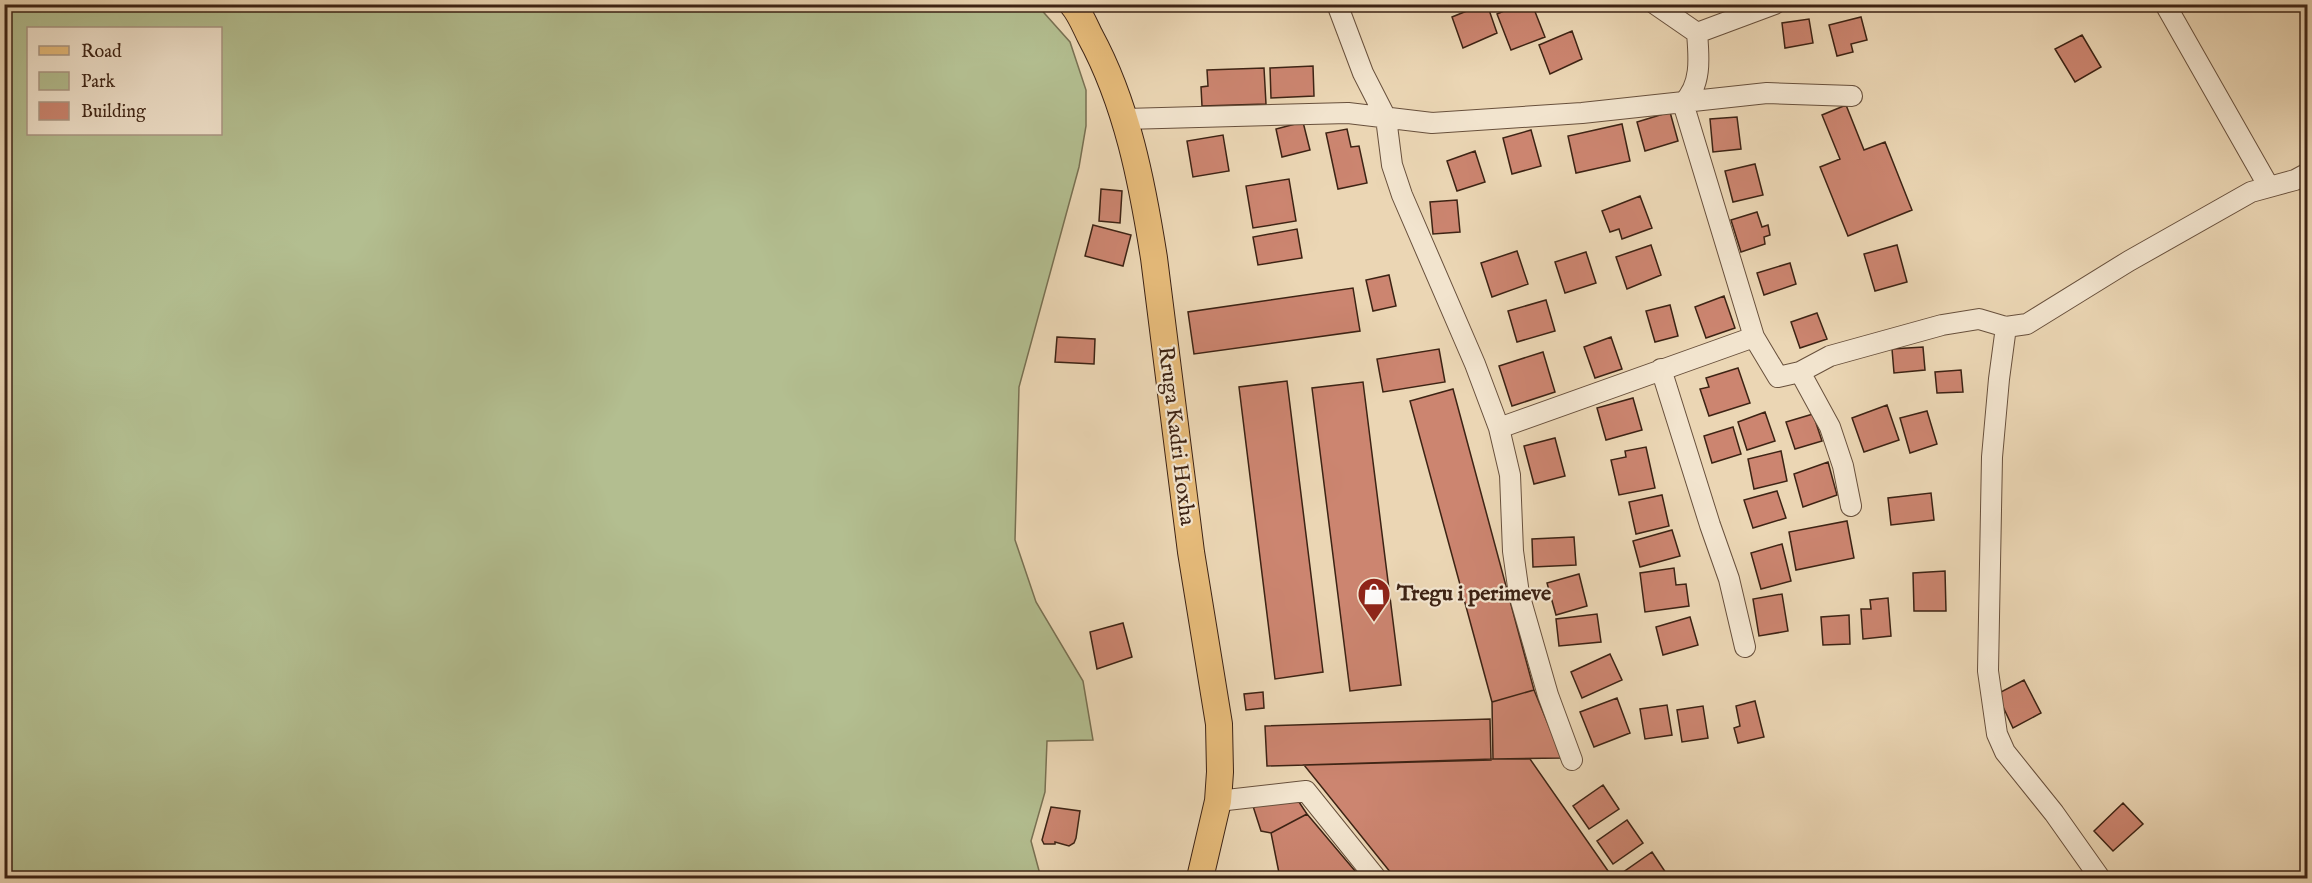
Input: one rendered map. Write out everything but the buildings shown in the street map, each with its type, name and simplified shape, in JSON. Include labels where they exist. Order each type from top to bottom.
[{"type":"main road","name":"Rruga Kadri Hoxha","points":[[1072,4],[1102,57],[1125,119],[1152,248],[1193,568],[1219,724],[1218,801],[1200,879]]},
{"type":"street","points":[[1337,4],[1363,72],[1386,118],[1392,165],[1402,195],[1475,364],[1499,428],[1510,475],[1513,551],[1519,594],[1548,695],[1572,760]]},
{"type":"street","points":[[1656,4],[1697,33],[1699,55],[1697,77],[1692,94],[1683,103]]},
{"type":"street","points":[[1697,33],[1739,12],[1775,4]]},
{"type":"street","points":[[2165,4],[2269,187]]},
{"type":"street","points":[[1125,119],[1348,113],[1432,123],[1582,113],[1767,93],[1852,96]]},
{"type":"street","points":[[1683,103],[1754,337],[1778,377],[1800,372],[1830,356],[1942,325],[1979,319],[2006,327],[2027,324],[2223,206],[2251,192],[2295,180],[2307,173]]},
{"type":"street","points":[[2006,327],[1999,378],[1992,481],[1988,671],[1997,734],[2004,752],[2054,813],[2100,879]]},
{"type":"street","points":[[1499,428],[1754,337]]},
{"type":"street","points":[[1661,369],[1729,579],[1745,647]]},
{"type":"street","points":[[1800,372],[1830,427],[1843,466],[1851,506]]},
{"type":"street","points":[[1218,801],[1306,791],[1376,879]]},
{"type":"green space","points":[[5,5],[1037,5],[1070,42],[1086,90],[1086,126],[1079,167],[1019,387],[1015,540],[1036,602],[1083,681],[1093,740],[1047,741],[1045,792],[1031,841],[1041,878],[5,878]]},
{"type":"place","name":"Tregu i perimeve","points":[[1374,623]]}]
